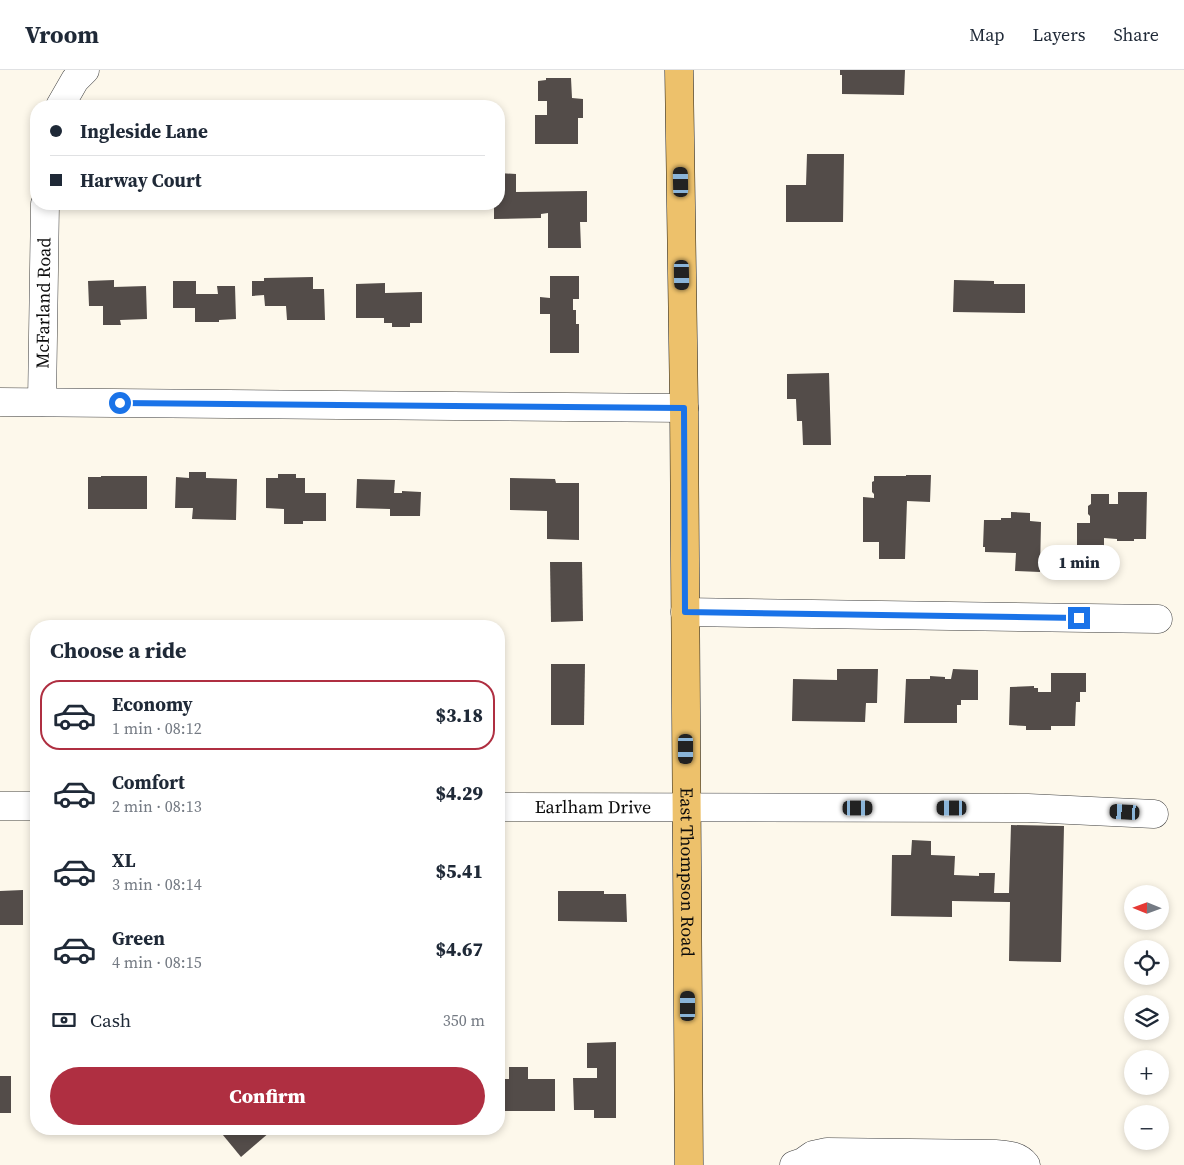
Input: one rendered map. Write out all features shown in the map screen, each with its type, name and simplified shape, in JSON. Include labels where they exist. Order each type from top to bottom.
[{"type":"main road","name":"East Thompson Road","points":[[679,70],[684,408],[689,1165]]},
{"type":"street","points":[[64,100],[76,80],[85,70]]},
{"type":"street","name":"McFarland Road","points":[[42,402],[45,210]]},
{"type":"street","points":[[0,402],[684,408]]},
{"type":"street","points":[[685,612],[1158,619]]},
{"type":"street","points":[[0,806],[30,806]]},
{"type":"street","name":"Earlham Drive","points":[[505,807],[1028,808],[1154,814]]},
{"type":"street","points":[[794,1165],[803,1162],[813,1155],[837,1152],[1010,1155],[1022,1160],[1026,1165]]},
{"type":"building","points":[[840,70],[905,70],[904,95],[842,94],[842,75],[840,75]]},
{"type":"building","points":[[546,78],[571,78],[572,98],[583,99],[583,118],[578,118],[578,144],[535,144],[535,115],[547,115],[547,101],[538,101],[538,81],[546,80]]},
{"type":"building","points":[[807,154],[844,154],[843,222],[786,222],[786,185],[806,185]]},
{"type":"building","points":[[505,173],[516,174],[516,192],[587,191],[587,222],[580,222],[581,248],[548,248],[548,213],[541,214],[541,218],[494,219],[494,210],[505,210]]},
{"type":"building","points":[[550,276],[579,276],[579,299],[573,299],[573,310],[576,310],[576,324],[579,324],[579,353],[550,353],[550,314],[540,314],[540,297],[550,298]]},
{"type":"building","points":[[313,277],[313,289],[324,289],[325,320],[287,320],[286,306],[265,306],[264,295],[252,296],[252,281],[264,281],[264,278]]},
{"type":"building","points":[[114,280],[114,287],[146,286],[147,319],[120,320],[121,325],[103,325],[103,306],[89,306],[88,281]]},
{"type":"building","points":[[954,280],[994,281],[994,284],[1025,284],[1025,313],[953,312]]},
{"type":"building","points":[[173,281],[196,281],[196,294],[218,294],[217,286],[235,286],[236,319],[219,320],[219,322],[195,322],[195,308],[173,308]]},
{"type":"building","points":[[385,283],[385,293],[422,292],[422,323],[410,323],[410,327],[392,327],[392,323],[384,323],[384,318],[356,318],[356,284]]},
{"type":"building","points":[[829,373],[831,445],[803,445],[802,421],[797,421],[796,399],[787,399],[787,374]]},
{"type":"building","points":[[189,472],[206,472],[206,478],[237,479],[236,520],[192,519],[193,508],[175,508],[176,477],[189,478]]},
{"type":"building","points":[[278,474],[296,474],[296,478],[305,478],[305,493],[326,493],[326,521],[303,521],[303,524],[284,524],[284,509],[266,508],[266,478],[278,478]]},
{"type":"building","points":[[931,475],[930,502],[907,501],[905,559],[879,559],[879,542],[863,542],[863,497],[874,498],[872,482],[874,481],[874,476]]},
{"type":"building","points":[[147,476],[147,509],[88,509],[88,477]]},
{"type":"building","points":[[510,478],[555,479],[556,483],[579,483],[579,540],[547,539],[547,511],[510,510]]},
{"type":"building","points":[[357,479],[395,480],[394,493],[402,493],[402,491],[421,492],[420,516],[390,516],[390,509],[356,508]]},
{"type":"building","points":[[1118,492],[1147,492],[1146,539],[1117,541],[1117,539],[1104,538],[1104,559],[1077,558],[1077,523],[1090,523],[1088,506],[1091,504],[1091,494],[1109,494],[1109,504],[1118,504]]},
{"type":"building","points":[[1011,512],[1030,513],[1030,521],[1041,522],[1040,572],[1015,571],[1016,553],[985,552],[985,547],[983,547],[984,520],[1011,518]]},
{"type":"building","points":[[550,562],[582,562],[583,621],[551,622]]},
{"type":"building","points":[[551,664],[585,664],[584,725],[551,725]]},
{"type":"building","points":[[837,669],[878,669],[877,703],[866,703],[865,722],[792,721],[793,679],[837,680]]},
{"type":"building","points":[[953,669],[978,670],[978,700],[961,700],[961,705],[957,705],[957,723],[904,723],[906,679],[930,679],[930,676],[951,679]]},
{"type":"building","points":[[1051,673],[1086,673],[1086,692],[1080,692],[1080,702],[1076,702],[1075,726],[1051,726],[1051,730],[1026,730],[1026,726],[1009,725],[1010,687],[1034,686],[1034,688],[1038,688],[1038,692],[1051,692]]},
{"type":"building","points":[[1011,825],[1064,826],[1061,962],[1009,961],[1010,902],[952,901],[952,917],[891,916],[892,855],[911,855],[912,840],[931,841],[931,855],[955,856],[954,875],[979,876],[979,873],[995,873],[994,893],[1009,893]]},
{"type":"building","points":[[23,890],[23,925],[0,925],[0,891]]},
{"type":"building","points":[[558,891],[604,891],[604,894],[626,894],[627,922],[558,921]]},
{"type":"building","points":[[616,1042],[616,1118],[594,1118],[594,1110],[574,1110],[573,1078],[597,1078],[597,1068],[587,1068],[587,1043]]},
{"type":"building","points":[[509,1067],[528,1067],[528,1079],[555,1079],[555,1111],[505,1111],[505,1079],[509,1079]]},
{"type":"building","points":[[0,1076],[11,1076],[11,1113],[0,1113]]},
{"type":"building","points":[[223,1135],[267,1135],[241,1157]]},
{"type":"route","points":[[120,403],[684,408],[685,612],[1079,618]]}]
